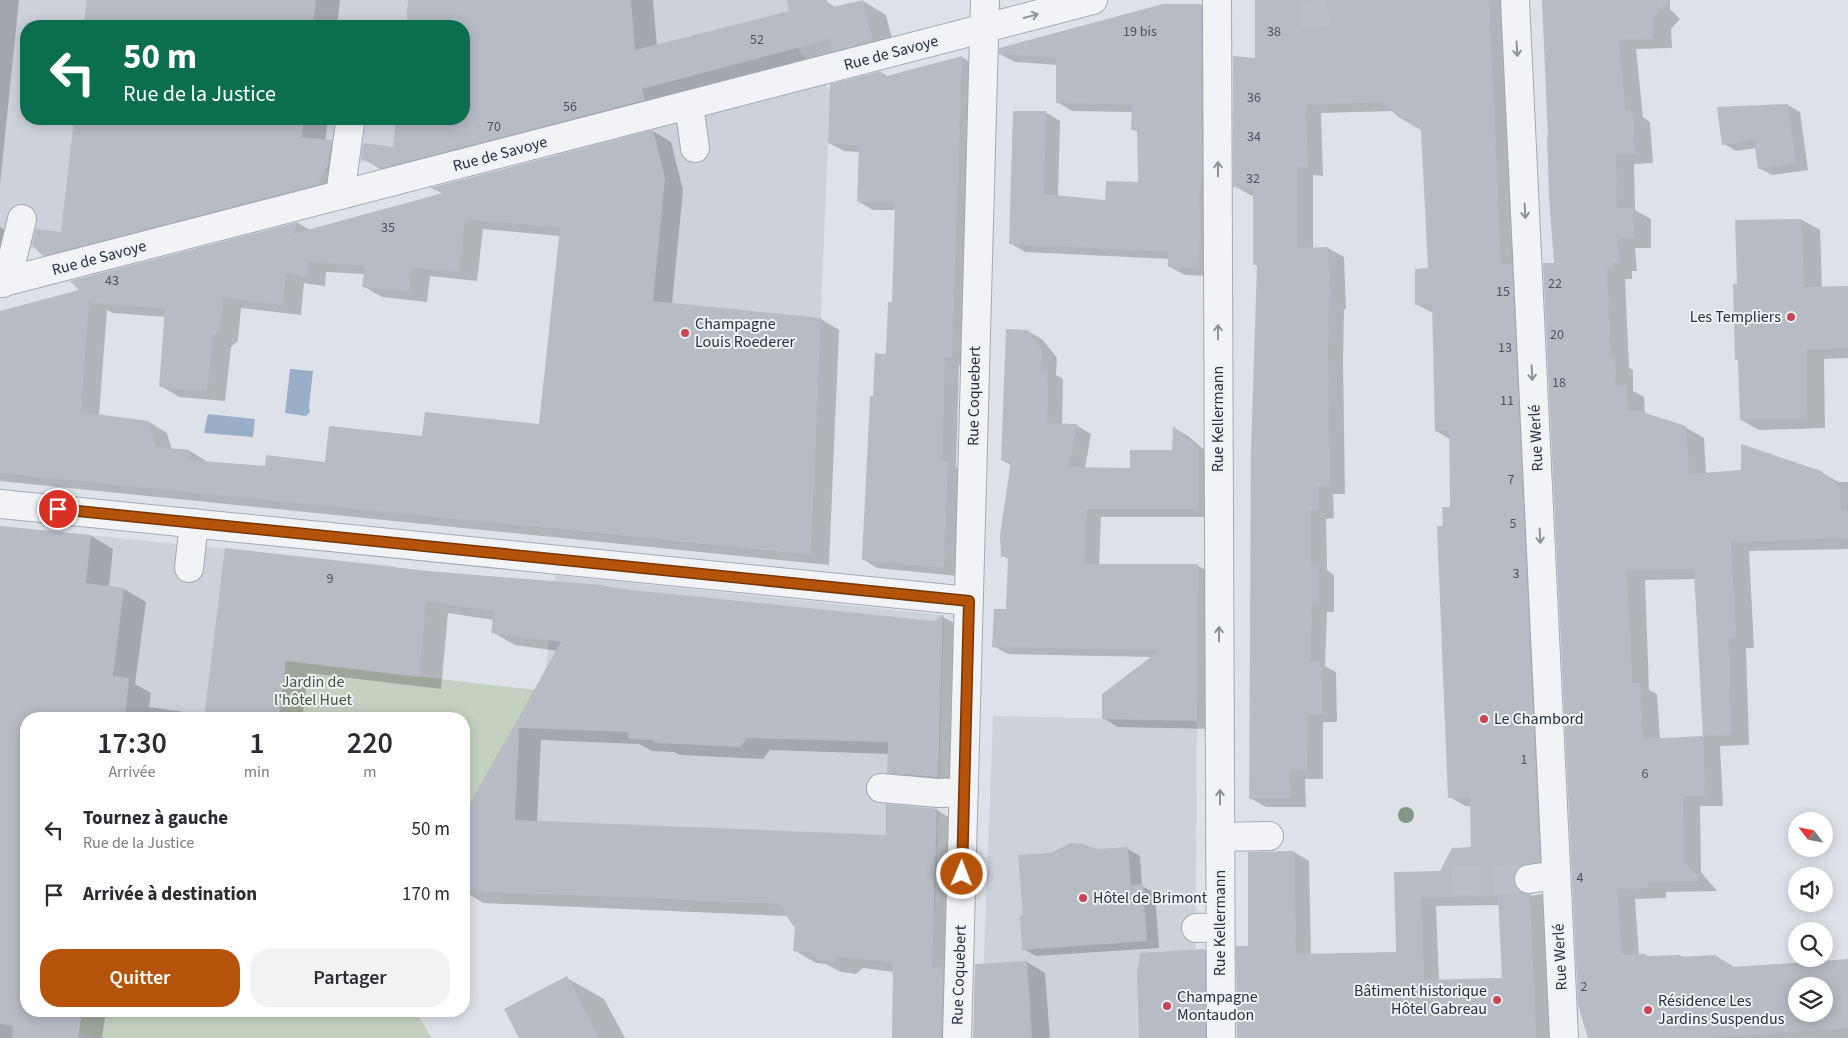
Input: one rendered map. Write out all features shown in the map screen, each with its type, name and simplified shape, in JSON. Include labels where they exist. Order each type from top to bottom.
[{"type":"street","name":"Rue Coquebert","points":[[957,1038],[985,0]]},
{"type":"street","name":"Rue de Savoye","points":[[1,283],[1093,0]]},
{"type":"street","name":"Rue Kellermann","points":[[1217,0],[1220,837],[1208,927],[1221,1038]]},
{"type":"street","name":"Rue Werlé","points":[[1515,0],[1564,1038]]},
{"type":"street","points":[[689,105],[695,148]]},
{"type":"street","points":[[340,195],[350,125]]},
{"type":"street","name":"Rue de Savoye","points":[[1,283],[13,256],[22,218]]},
{"type":"street","points":[[0,504],[969,601]]},
{"type":"street","points":[[189,568],[194,523]]},
{"type":"street","points":[[881,788],[964,792]]},
{"type":"street","points":[[1220,837],[1269,836]]},
{"type":"street","points":[[1529,879],[1556,875]]},
{"type":"shaded area","points":[[0,0],[787,0],[798,48],[830,91],[811,555],[529,527],[567,161],[526,119],[0,257]]},
{"type":"shaded area","points":[[0,526],[395,566],[385,673],[544,691],[555,575],[944,615],[935,911],[470,891],[470,712],[20,712],[20,1017],[419,1017],[432,1038],[0,1038]]},
{"type":"shaded area","points":[[993,716],[1197,721],[1195,1038],[981,1038]]},
{"type":"green space","name":"Jardin de l'hôtel Huet","points":[[286,661],[534,690],[470,803],[470,712],[280,712]]},
{"type":"green space","points":[[81,1017],[419,1017],[431,1038],[104,1038],[79,1032]]},
{"type":"water","points":[[290,369],[313,371],[310,412],[306,416],[285,413]]},
{"type":"water","points":[[208,414],[255,419],[253,437],[204,433]]},
{"type":"building","points":[[87,0],[316,0],[314,20],[85,20]]},
{"type":"building","points":[[408,0],[631,0],[635,50],[789,11],[787,0],[827,0],[829,8],[863,0],[873,41],[831,52],[831,39],[642,89],[645,100],[382,168],[361,159],[363,143],[393,147],[395,125],[470,125],[470,20],[406,20]]},
{"type":"building","points":[[1255,0],[1489,0],[1501,264],[1512,264],[1540,862],[1520,867],[1515,873],[1514,881],[1517,889],[1523,893],[1530,894],[1536,1038],[1237,1038],[1236,946],[1248,946],[1248,852],[1294,851],[1296,954],[1396,952],[1394,872],[1440,871],[1452,848],[1471,847],[1470,798],[1448,798],[1437,526],[1443,526],[1442,507],[1450,507],[1449,431],[1435,431],[1432,304],[1415,305],[1415,269],[1428,268],[1421,130],[1398,117],[1382,102],[1306,105],[1308,168],[1298,167],[1298,248],[1328,247],[1331,300],[1329,300],[1328,351],[1330,485],[1318,486],[1318,510],[1310,510],[1311,565],[1319,565],[1319,603],[1312,603],[1310,662],[1321,662],[1322,714],[1308,714],[1307,770],[1290,771],[1291,799],[1249,799],[1251,451],[1257,265],[1253,265],[1253,189],[1233,187],[1233,56],[1255,58]],"holes":[[[1498,896],[1502,978],[1424,980],[1421,898]]]},
{"type":"building","points":[[1542,0],[1669,0],[1653,19],[1654,39],[1619,40],[1625,110],[1633,110],[1635,154],[1616,155],[1617,208],[1633,208],[1634,238],[1618,239],[1619,262],[1614,262],[1614,269],[1607,269],[1611,358],[1615,359],[1616,386],[1626,385],[1628,411],[1639,411],[1686,426],[1689,474],[1741,470],[1741,444],[1821,471],[1840,487],[1841,510],[1848,510],[1848,538],[1731,542],[1736,638],[1729,638],[1731,735],[1703,736],[1705,796],[1683,796],[1684,861],[1701,881],[1648,882],[1648,888],[1617,889],[1622,955],[1680,955],[1680,957],[1715,955],[1734,967],[1788,963],[1788,967],[1833,967],[1833,960],[1848,959],[1848,1028],[1709,1038],[1588,1038],[1578,1005],[1543,263],[1554,263]],"holes":[[[1694,569],[1703,736],[1643,739],[1640,683],[1632,683],[1627,570]]]},
{"type":"building","points":[[1163,4],[1201,4],[1202,184],[1200,184],[1199,269],[1168,267],[1168,252],[1009,244],[1013,111],[1046,111],[1044,194],[1105,200],[1106,181],[1138,182],[1137,130],[1131,130],[1132,105],[1056,103],[1056,58],[999,54],[999,48]]},
{"type":"building","points":[[962,56],[952,358],[945,357],[942,461],[948,461],[944,568],[862,560],[870,396],[873,396],[875,353],[886,354],[888,302],[892,302],[895,203],[857,202],[859,146],[828,143],[830,84],[881,71],[883,77]]},
{"type":"building","points":[[1788,104],[1796,163],[1758,169],[1754,140],[1722,145],[1717,107]]},
{"type":"building","points":[[73,125],[303,125],[302,137],[332,140],[328,166],[318,184],[43,256],[32,245],[36,229],[61,232]]},
{"type":"building","points":[[653,130],[665,179],[653,301],[821,318],[811,555],[0,473],[0,311],[79,290],[70,281],[298,222],[292,234],[443,193],[430,188]],"holes":[[[465,219],[560,228],[539,424],[425,412],[422,436],[329,426],[325,462],[266,455],[265,466],[188,460],[190,450],[156,447],[149,421],[81,412],[89,300],[93,303],[165,309],[159,387],[207,391],[213,336],[220,331],[223,298],[283,305],[286,273],[307,277],[308,262],[365,266],[362,287],[409,292],[412,267],[459,272]]]},
{"type":"building","name":"Les Templiers","points":[[1802,219],[1804,287],[1848,286],[1848,348],[1806,349],[1807,419],[1740,420],[1738,360],[1735,360],[1733,284],[1737,284],[1735,220]]},
{"type":"building","points":[[1006,329],[1028,330],[1042,349],[1041,369],[1048,369],[1047,423],[1077,424],[1069,467],[1130,468],[1130,450],[1172,450],[1173,426],[1198,448],[1198,509],[1086,509],[1085,564],[1198,564],[1197,721],[1102,719],[1102,694],[1160,650],[992,647],[994,609],[1006,609],[1008,557],[1001,557],[1000,535],[1011,461],[1001,461]]},
{"type":"building","points":[[0,526],[91,535],[86,583],[124,588],[113,676],[129,678],[126,712],[20,712],[20,1017],[81,1017],[78,1038],[12,1038],[13,1026],[0,1024]]},
{"type":"building","points":[[225,548],[428,571],[601,585],[622,589],[934,621],[943,615],[938,777],[887,773],[888,742],[747,738],[740,747],[656,743],[653,740],[629,739],[628,732],[519,728],[515,820],[886,835],[886,804],[937,809],[932,968],[943,967],[941,1038],[892,1038],[893,963],[840,956],[834,962],[817,960],[812,953],[793,951],[795,928],[778,904],[470,891],[470,803],[561,642],[491,633],[494,611],[426,601],[419,677],[286,661],[280,712],[205,712]]},
{"type":"building","name":"Hôtel de Brimont","points":[[1070,843],[1083,844],[1098,849],[1128,847],[1131,885],[1143,884],[1147,941],[1022,950],[1020,916],[1023,915],[1018,855],[1051,853]]},
{"type":"building","name":"Champagne Montaudon","points":[[1205,949],[1205,1038],[1139,1038],[1137,973],[1140,953]]},
{"type":"building","points":[[1027,961],[1032,1038],[973,1038],[975,964]]},
{"type":"building","points":[[567,976],[599,1038],[519,1038],[504,1009]]},
{"type":"tunnel","points":[[1313,0],[1317,41]]},
{"type":"tunnel","points":[[1452,881],[1529,879]]},
{"type":"place","name":"Les Templiers","points":[[1791,317]]},
{"type":"place","name":"Champagne Louis Roederer","points":[[685,333]]},
{"type":"place","name":"Le Chambord","points":[[1484,719]]},
{"type":"place","name":"Hôtel de Brimont","points":[[1083,898]]},
{"type":"place","name":"Bâtiment historique Hôtel Gabreau","points":[[1497,1000]]},
{"type":"place","name":"Champagne Montaudon","points":[[1167,1006]]},
{"type":"place","name":"Résidence Les Jardins Suspendus","points":[[1648,1010]]},
{"type":"route","points":[[58,509],[969,601],[962,874]]}]
